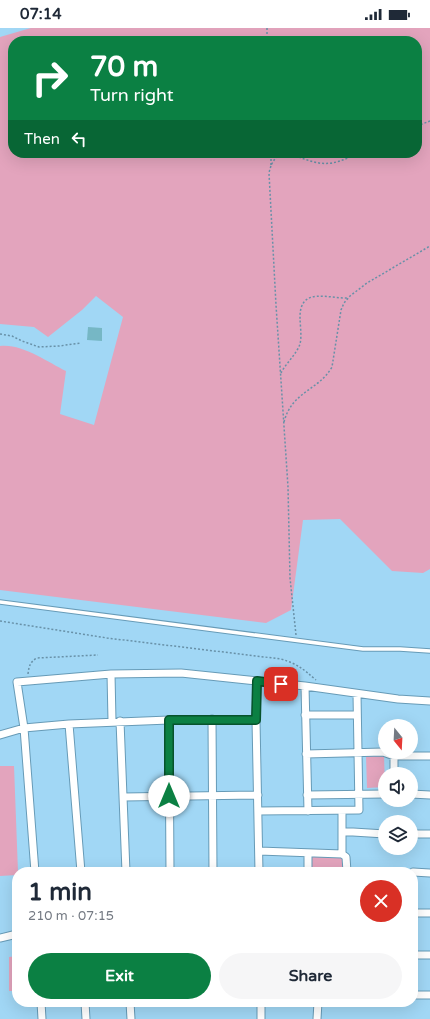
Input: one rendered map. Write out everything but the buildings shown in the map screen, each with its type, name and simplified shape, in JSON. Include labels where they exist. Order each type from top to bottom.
[{"type":"street","points":[[35,867],[24,728],[16,682],[111,674],[181,673],[305,686],[398,699],[430,701]]},
{"type":"street","points":[[111,674],[112,722]]},
{"type":"street","points":[[257,681],[256,720],[259,867]]},
{"type":"street","points":[[305,686],[308,811]]},
{"type":"street","points":[[258,811],[358,810],[357,694]]},
{"type":"street","points":[[305,715],[357,715]]},
{"type":"street","points":[[0,734],[24,728],[120,721],[212,719],[256,720]]},
{"type":"street","points":[[212,719],[213,867]]},
{"type":"street","points":[[169,720],[170,867]]},
{"type":"street","points":[[120,721],[126,867]]},
{"type":"street","points":[[69,724],[80,867]]},
{"type":"street","points":[[306,754],[378,752]]},
{"type":"street","points":[[418,756],[430,756]]},
{"type":"street","points":[[307,795],[378,794]]},
{"type":"street","points":[[418,794],[430,794]]},
{"type":"street","points":[[124,797],[258,795]]},
{"type":"street","points":[[342,811],[342,854]]},
{"type":"street","points":[[342,832],[378,834]]},
{"type":"street","points":[[418,834],[430,834]]},
{"type":"street","points":[[259,851],[342,854],[346,857],[347,867]]},
{"type":"street","points":[[308,853],[308,867]]},
{"type":"street","points":[[418,872],[430,872]]},
{"type":"street","points":[[418,913],[430,913]]},
{"type":"street","points":[[0,938],[12,935]]},
{"type":"street","points":[[418,955],[430,955]]},
{"type":"street","points":[[418,995],[430,995]]},
{"type":"street","points":[[41,1007],[42,1019]]},
{"type":"street","points":[[86,1007],[86,1019]]},
{"type":"street","points":[[130,1007],[130,1019]]},
{"type":"street","points":[[261,1007],[262,1019]]},
{"type":"street","points":[[317,1019],[318,1007]]},
{"type":"lane","points":[[0,602],[363,649],[430,651]]},
{"type":"path","points":[[271,158],[271,166]]},
{"type":"path","points":[[276,158],[274,159],[269,173],[288,487],[291,597],[297,634],[295,640]]},
{"type":"path","points":[[301,158],[310,161],[327,163],[348,158]]},
{"type":"path","points":[[284,424],[288,409],[294,402],[322,381],[332,367],[341,310],[348,298],[367,283],[430,246]]},
{"type":"path","points":[[281,373],[300,345],[301,308],[304,301],[310,296],[348,298]]},
{"type":"path","points":[[0,334],[12,336],[39,347],[81,343]]},
{"type":"path","points":[[0,621],[106,638],[281,659],[294,662],[299,665],[324,689]]},
{"type":"path","points":[[27,681],[29,666],[32,660],[37,658],[98,655]]},
{"type":"shaded area","points":[[31,28],[430,28],[430,569],[423,573],[392,571],[340,519],[303,520],[291,610],[266,623],[0,590],[0,346],[17,347],[25,350],[66,371],[60,414],[94,425],[123,317],[96,296],[82,310],[48,337],[34,327],[0,324],[0,37]]},
{"type":"shaded area","points":[[378,755],[378,759],[384,759],[384,767],[378,767],[378,787],[367,788],[366,756]]},
{"type":"shaded area","points":[[0,766],[14,766],[18,867],[12,867],[12,875],[0,876]]},
{"type":"shaded area","points":[[311,856],[342,857],[343,859],[344,867],[310,867]]},
{"type":"shaded area","points":[[9,957],[12,957],[12,991],[9,991]]},
{"type":"route","points":[[169,796],[169,720],[256,720],[257,681],[281,684]]}]
